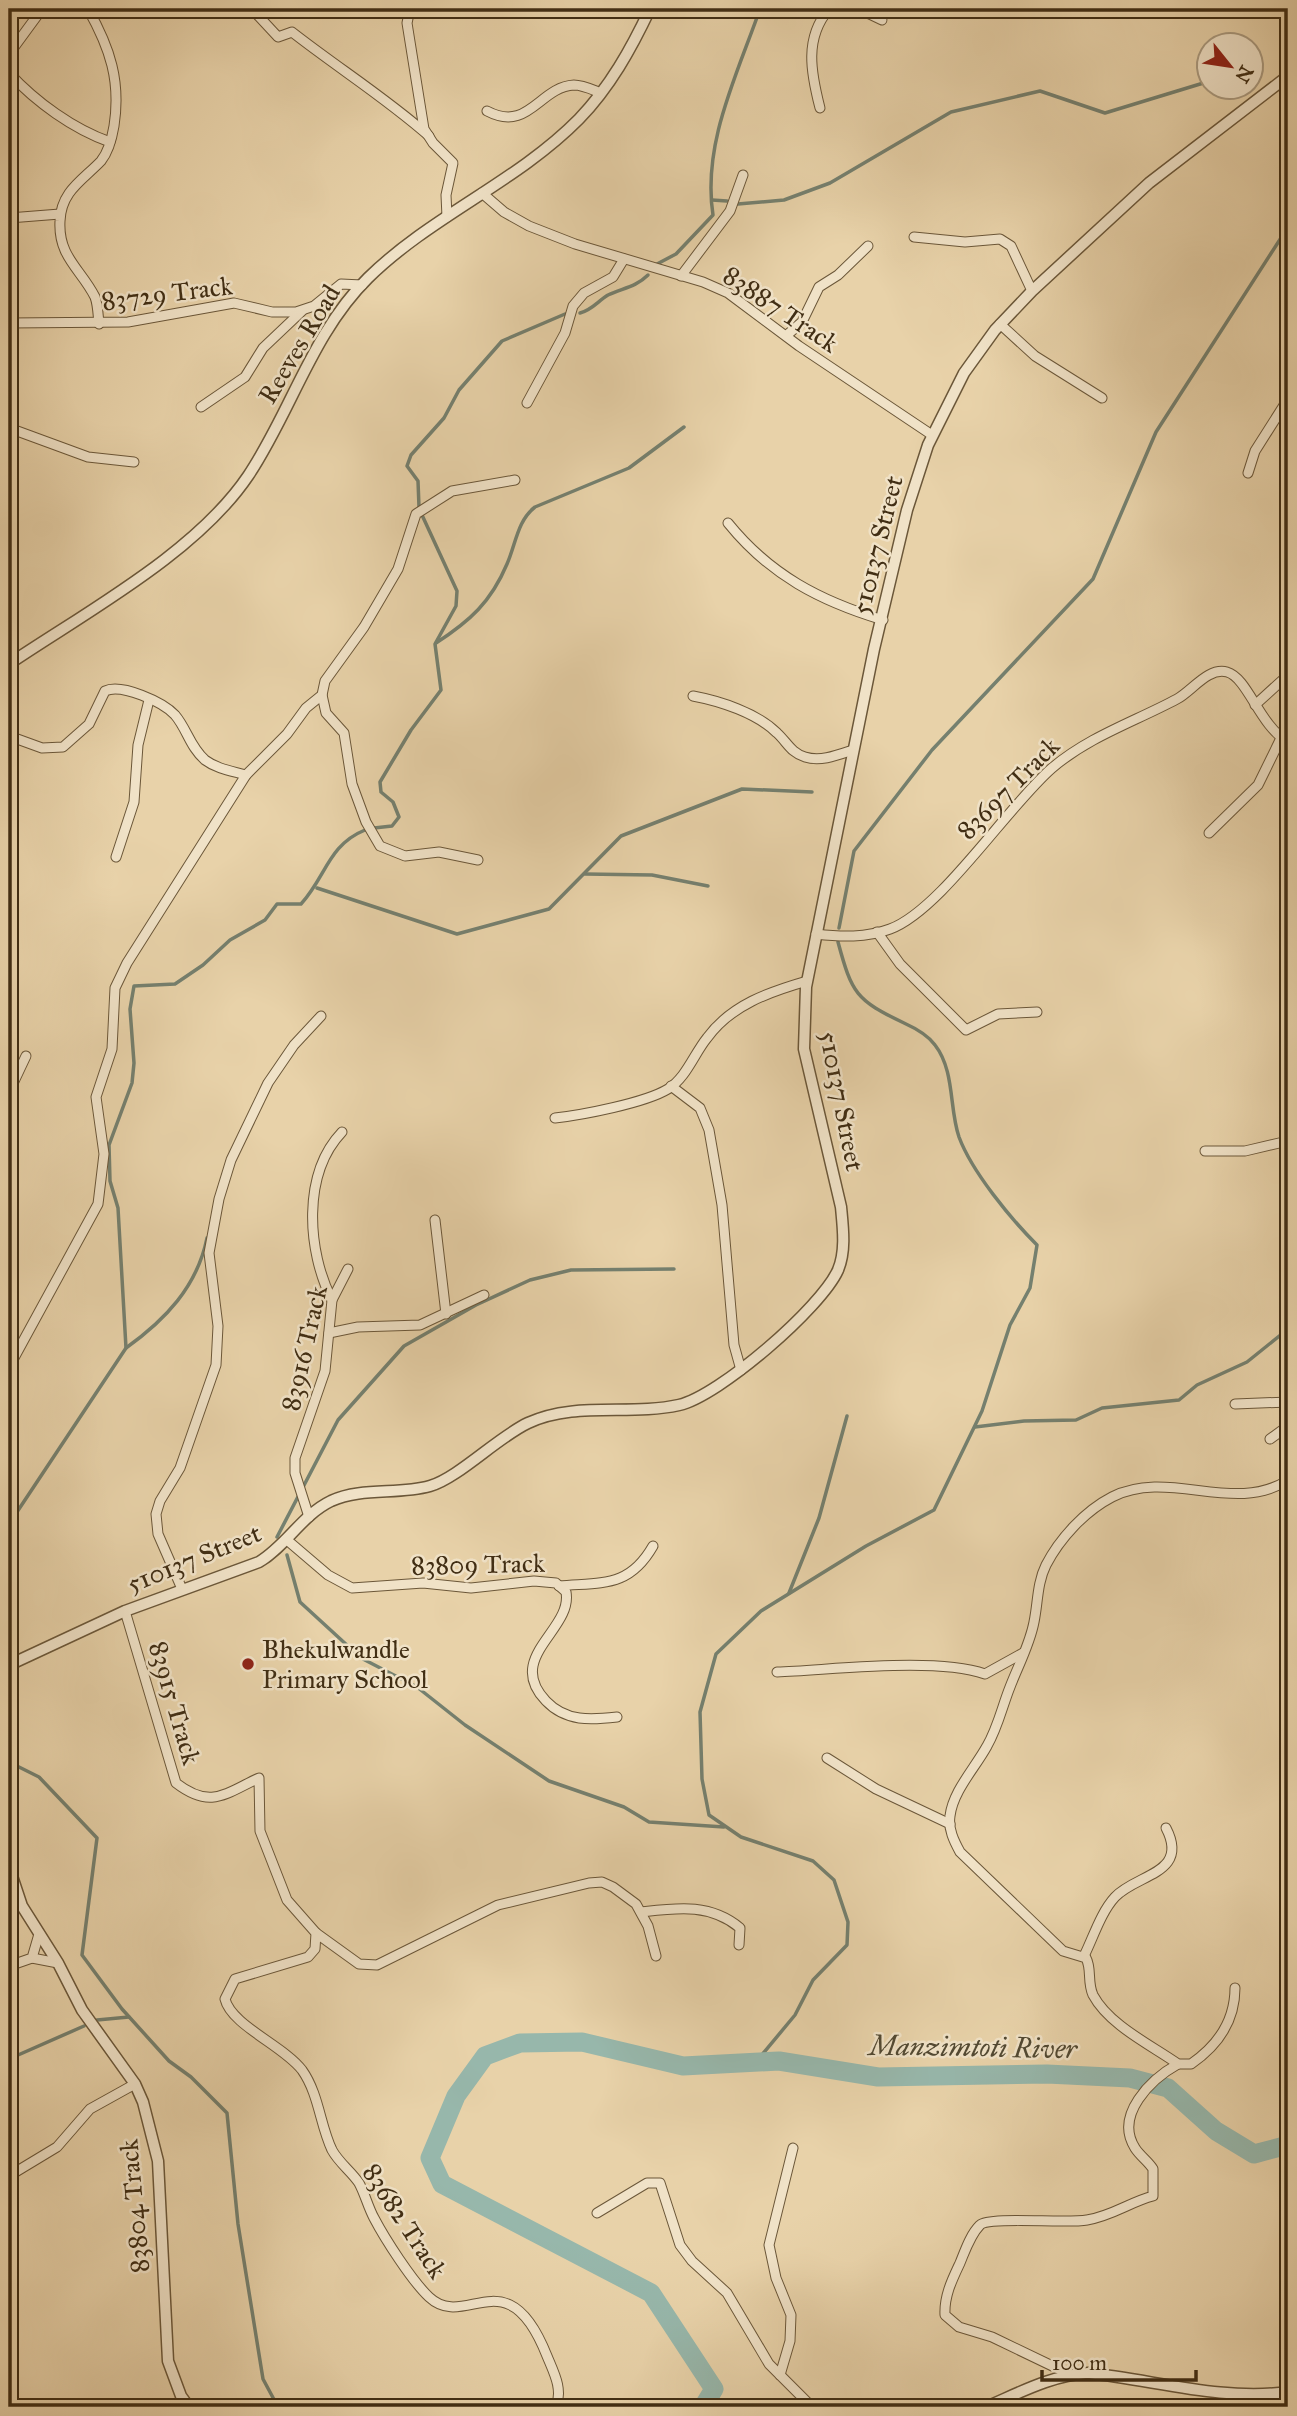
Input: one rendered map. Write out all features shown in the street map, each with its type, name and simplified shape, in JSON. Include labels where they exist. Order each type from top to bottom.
[{"type":"street","points":[[9,54],[42,9]]},
{"type":"street","points":[[88,9],[108,48],[115,73],[116,105],[110,142],[103,158],[73,186],[61,214],[61,237],[66,253],[95,297],[99,324]]},
{"type":"street","points":[[252,9],[278,37],[292,32],[348,76],[388,100],[429,136]]},
{"type":"street","points":[[410,9],[409,32],[424,129],[453,163],[447,186],[447,217]]},
{"type":"street","name":"Reeves Road","points":[[9,664],[161,561],[218,513],[248,476],[316,350],[362,285],[405,246],[557,139],[601,93],[624,59],[650,9]]},
{"type":"street","points":[[820,107],[810,65],[812,46],[820,22],[829,9]]},
{"type":"street","points":[[859,9],[882,20]]},
{"type":"street","points":[[9,73],[32,96],[94,137],[110,142]]},
{"type":"street","name":"510137 Street","points":[[9,1665],[125,1611],[259,1562],[287,1540],[309,1517],[340,1498],[436,1484],[510,1434],[540,1419],[562,1413],[663,1408],[699,1399],[741,1370],[815,1303],[832,1280],[842,1258],[841,1207],[804,1049],[807,981],[853,750],[907,510],[932,435],[964,373],[1000,324],[1032,291],[1149,183],[1288,76]]},
{"type":"street","points":[[487,111],[508,118],[526,113],[559,89],[570,85],[601,93]]},
{"type":"street","points":[[681,276],[730,211],[743,175]]},
{"type":"street","name":"83887 Track","points":[[482,193],[504,212],[529,226],[728,293],[932,435]]},
{"type":"street","points":[[9,218],[61,214]]},
{"type":"street","points":[[914,237],[965,242],[1000,239],[1010,246],[1032,291]]},
{"type":"street","points":[[787,335],[802,322],[819,287],[838,275],[868,246]]},
{"type":"street","points":[[527,403],[565,333],[573,306],[584,293],[613,277],[624,259]]},
{"type":"street","points":[[201,407],[246,377],[263,348],[302,311],[341,284],[362,285]]},
{"type":"street","name":"83729 Track","points":[[9,323],[99,324],[139,321],[234,303],[281,313],[302,311]]},
{"type":"street","points":[[1000,324],[1035,356],[1102,398]]},
{"type":"street","points":[[1248,473],[1255,451],[1288,399]]},
{"type":"street","points":[[9,428],[88,457],[134,463]]},
{"type":"street","points":[[478,860],[439,852],[405,856],[380,846],[366,822],[352,784],[344,733],[326,713],[322,695],[325,681],[364,627],[398,569],[416,514],[452,491],[515,480]]},
{"type":"street","points":[[728,523],[770,567],[787,580],[819,598],[883,620]]},
{"type":"street","name":"83697 Track","points":[[816,934],[839,937],[877,932],[898,925],[922,906],[1037,782],[1086,742],[1183,696],[1217,672],[1237,677],[1266,724],[1284,740]]},
{"type":"street","points":[[1255,705],[1288,676]]},
{"type":"street","points":[[9,736],[42,748],[63,747],[89,724],[107,688],[118,688],[149,700],[174,714],[192,747],[207,761],[216,767],[246,775]]},
{"type":"street","points":[[9,1367],[98,1204],[104,1154],[96,1097],[111,1049],[114,997],[120,977],[246,775],[287,734],[306,708],[322,695]]},
{"type":"street","points":[[693,696],[750,715],[777,732],[790,749],[804,757],[833,757],[853,750]]},
{"type":"street","points":[[116,857],[134,802],[138,744],[149,700]]},
{"type":"street","points":[[1209,833],[1258,785],[1284,740]]},
{"type":"street","points":[[877,932],[900,964],[966,1030],[998,1014],[1037,1012]]},
{"type":"street","points":[[555,1118],[611,1108],[671,1086],[707,1037],[744,1005],[771,992],[807,981]]},
{"type":"street","points":[[182,1589],[156,1528],[156,1514],[160,1501],[180,1468],[216,1365],[218,1326],[209,1253],[219,1199],[231,1160],[268,1083],[294,1045],[321,1016]]},
{"type":"street","points":[[9,1092],[26,1056]]},
{"type":"street","points":[[671,1086],[700,1108],[709,1129],[722,1205],[734,1345],[741,1370]]},
{"type":"street","points":[[332,1300],[321,1278],[315,1256],[316,1193],[323,1156],[342,1132]]},
{"type":"street","points":[[1205,1151],[1245,1151],[1288,1141]]},
{"type":"street","points":[[435,1220],[446,1314]]},
{"type":"street","name":"83916 Track","points":[[309,1517],[295,1473],[295,1458],[321,1386],[332,1300],[348,1269]]},
{"type":"street","points":[[329,1333],[358,1326],[421,1325],[484,1294]]},
{"type":"street","points":[[1234,1404],[1288,1402]]},
{"type":"street","points":[[1270,1439],[1288,1426]]},
{"type":"street","points":[[1178,2064],[1113,2018],[1099,2004],[1090,1988],[1089,1961],[1084,1956],[1063,1951],[1024,1915],[1002,1889],[960,1852],[950,1824],[956,1799],[999,1722],[1034,1623],[1042,1577],[1054,1552],[1076,1525],[1104,1502],[1122,1493],[1164,1486],[1248,1494],[1288,1480]]},
{"type":"street","name":"83809 Track","points":[[287,1540],[338,1583],[357,1589],[424,1583],[471,1588],[520,1581],[559,1586],[566,1592],[566,1604],[534,1661],[535,1682],[544,1698],[558,1712],[586,1720],[617,1717]]},
{"type":"street","points":[[559,1586],[626,1577],[643,1564],[653,1546]]},
{"type":"street","name":"83915 Track","points":[[125,1611],[176,1783],[202,1797],[212,1798],[222,1797],[259,1778],[260,1831],[287,1900],[316,1933]]},
{"type":"street","points":[[777,1672],[933,1666],[967,1667],[985,1674],[1023,1653]]},
{"type":"street","points":[[827,1758],[876,1789],[950,1824]]},
{"type":"street","points":[[1084,1956],[1116,1896],[1158,1871],[1170,1857],[1172,1843],[1166,1828]]},
{"type":"street","name":"83804 Track","points":[[9,1867],[22,1906],[58,1963],[82,2010],[135,2084],[143,2102],[158,2161],[168,2361],[181,2396],[189,2407]]},
{"type":"street","points":[[316,1933],[352,1960],[368,1966],[377,1965],[407,1948],[451,1931],[498,1905],[575,1885],[602,1882],[624,1894],[641,1912],[656,1956]]},
{"type":"street","points":[[641,1912],[705,1909],[740,1928],[739,1945]]},
{"type":"street","name":"83682 Track","points":[[316,1933],[316,1949],[308,1957],[235,1979],[225,1999],[229,2011],[273,2043],[308,2080],[332,2150],[358,2181],[388,2240],[429,2297],[447,2306],[503,2302],[516,2308],[533,2325],[559,2389],[556,2407]]},
{"type":"street","points":[[33,1958],[39,1934]]},
{"type":"street","points":[[9,1966],[33,1958],[58,1963]]},
{"type":"street","points":[[1069,2374],[992,2336],[954,2324],[945,2315],[945,2300],[970,2240],[982,2224],[997,2219],[1030,2222],[1086,2220],[1107,2216],[1153,2196],[1153,2169],[1134,2147],[1128,2123],[1157,2077],[1178,2064],[1191,2064],[1218,2039],[1233,2014],[1235,1989]]},
{"type":"street","points":[[9,2176],[57,2147],[90,2109],[135,2084]]},
{"type":"street","points":[[780,2375],[790,2341],[791,2315],[776,2278],[769,2245],[793,2148]]},
{"type":"street","points":[[597,2213],[648,2183],[660,2183],[680,2245],[692,2261],[727,2293],[769,2364],[812,2407]]},
{"type":"street","points":[[986,2407],[1069,2374],[1108,2375],[1245,2395],[1288,2392]]},
{"type":"waterway","points":[[657,264],[676,254],[713,215],[712,162],[717,136],[732,84],[760,9]]},
{"type":"waterway","points":[[738,204],[784,200],[830,183],[951,112],[1040,91],[1105,113],[1196,85]]},
{"type":"waterway","points":[[712,200],[727,201]]},
{"type":"waterway","points":[[839,928],[854,851],[932,750],[1093,579],[1156,432],[1288,227]]},
{"type":"waterway","points":[[580,313],[648,275]]},
{"type":"waterway","points":[[419,507],[418,481],[407,466],[411,455],[444,418],[459,390],[502,341],[565,314]]},
{"type":"waterway","points":[[436,643],[459,627],[486,600],[501,577],[524,519],[535,507],[629,468],[684,427]]},
{"type":"waterway","points":[[374,828],[392,826],[399,817],[393,802],[381,792],[380,782],[411,730],[441,690],[435,644],[456,606],[457,591],[422,515]]},
{"type":"waterway","points":[[317,888],[457,934],[549,909],[621,836],[742,789],[812,792]]},
{"type":"waterway","points":[[126,1348],[118,1208],[110,1181],[109,1145],[132,1083],[134,1063],[130,1009],[134,986],[175,984],[203,965],[230,940],[265,920],[277,904],[301,904],[335,853],[353,836],[365,830]]},
{"type":"waterway","points":[[585,874],[652,875],[708,886]]},
{"type":"waterway","points":[[756,2062],[795,2015],[813,1980],[847,1945],[848,1922],[834,1880],[813,1861],[741,1837],[709,1815],[702,1779],[700,1712],[716,1654],[761,1611],[866,1546],[934,1510],[982,1411],[1010,1325],[1030,1288],[1037,1245],[993,1194],[965,1151],[956,1126],[946,1066],[935,1045],[921,1032],[875,1008],[858,993],[847,973],[838,942]]},
{"type":"waterway","points":[[9,1524],[126,1348],[154,1326],[187,1287],[196,1272],[207,1238]]},
{"type":"waterway","points":[[277,1537],[338,1420],[404,1346],[476,1305],[530,1280],[571,1270],[674,1269]]},
{"type":"waterway","points":[[975,1427],[1024,1421],[1076,1420],[1102,1408],[1179,1400],[1197,1385],[1247,1362],[1288,1329]]},
{"type":"waterway","points":[[789,1593],[819,1518],[847,1416]]},
{"type":"waterway","points":[[287,1555],[300,1602],[361,1658],[417,1687],[465,1725],[549,1781],[624,1807],[649,1822],[724,1827]]},
{"type":"waterway","points":[[9,1762],[39,1777],[97,1838],[82,1955],[122,2009],[169,2061],[191,2077],[227,2113],[238,2224],[263,2379],[278,2407]]},
{"type":"waterway","points":[[97,2020],[129,2017]]},
{"type":"waterway","points":[[9,2059],[84,2026]]},
{"type":"waterway","name":"Manzimtoti River","points":[[703,2407],[714,2389],[651,2293],[442,2184],[430,2158],[456,2096],[485,2056],[520,2043],[582,2042],[683,2066],[779,2061],[878,2077],[1047,2074],[1130,2078],[1168,2088],[1216,2131],[1254,2154],[1288,2145]]},
{"type":"place","name":"Bhekulwandle Primary School","points":[[248,1664]]}]
